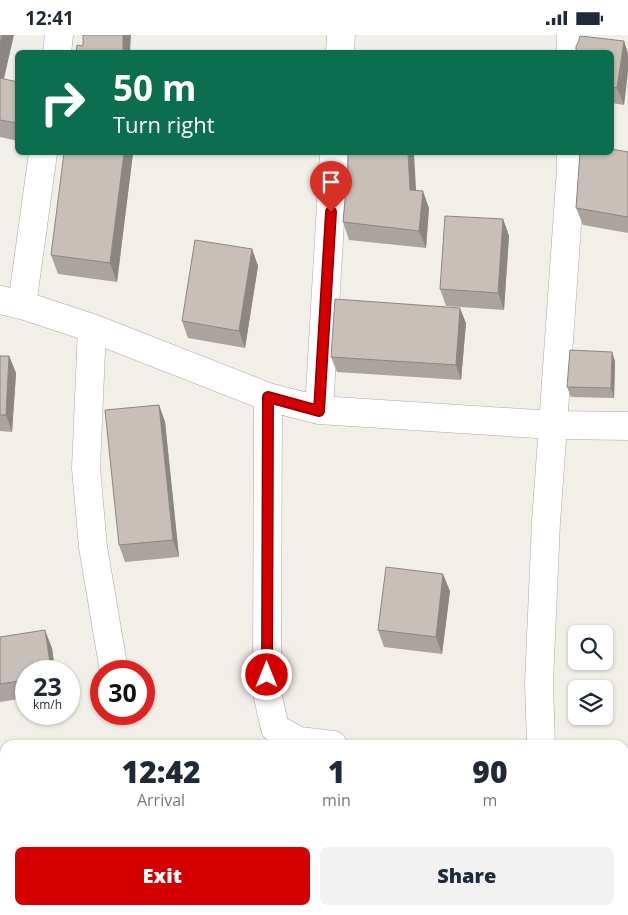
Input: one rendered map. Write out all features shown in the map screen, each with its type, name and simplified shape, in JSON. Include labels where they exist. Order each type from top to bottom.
[{"type":"street","points":[[57,50],[59,35]]},
{"type":"street","points":[[340,50],[341,35]]},
{"type":"street","points":[[571,35],[571,50]]},
{"type":"street","points":[[43,155],[11,302],[92,328],[268,397],[319,411],[553,425],[628,426]]},
{"type":"street","points":[[319,411],[334,155]]},
{"type":"street","points":[[541,740],[539,683],[546,522],[571,155]]},
{"type":"street","points":[[92,328],[86,468],[93,547],[112,660]]},
{"type":"street","points":[[268,397],[268,697],[275,728],[297,740]]},
{"type":"building","points":[[83,35],[123,35],[123,50],[76,50],[77,45],[83,46]]},
{"type":"building","points":[[580,36],[624,41],[617,88],[614,88],[614,50],[576,50]]},
{"type":"building","points":[[0,78],[15,81],[15,122],[0,120]]},
{"type":"building","points":[[614,150],[628,152],[628,217],[576,208],[580,155],[614,155]]},
{"type":"building","points":[[64,155],[124,155],[110,263],[51,255]]},
{"type":"building","points":[[348,155],[408,155],[410,190],[423,191],[419,231],[343,222]]},
{"type":"building","points":[[445,216],[503,219],[498,293],[440,289]]},
{"type":"building","points":[[195,240],[252,249],[239,331],[182,321]]},
{"type":"building","points":[[335,299],[460,308],[456,365],[331,357]]},
{"type":"building","points":[[570,350],[612,352],[611,388],[567,387]]},
{"type":"building","points":[[0,356],[9,356],[6,415],[0,415]]},
{"type":"building","points":[[159,405],[173,540],[119,545],[105,410]]},
{"type":"building","points":[[386,567],[443,574],[436,637],[378,630]]},
{"type":"building","points":[[45,630],[50,660],[15,660],[15,682],[0,684],[0,637]]},
{"type":"route","points":[[267,675],[268,397],[319,411],[331,212]]}]
